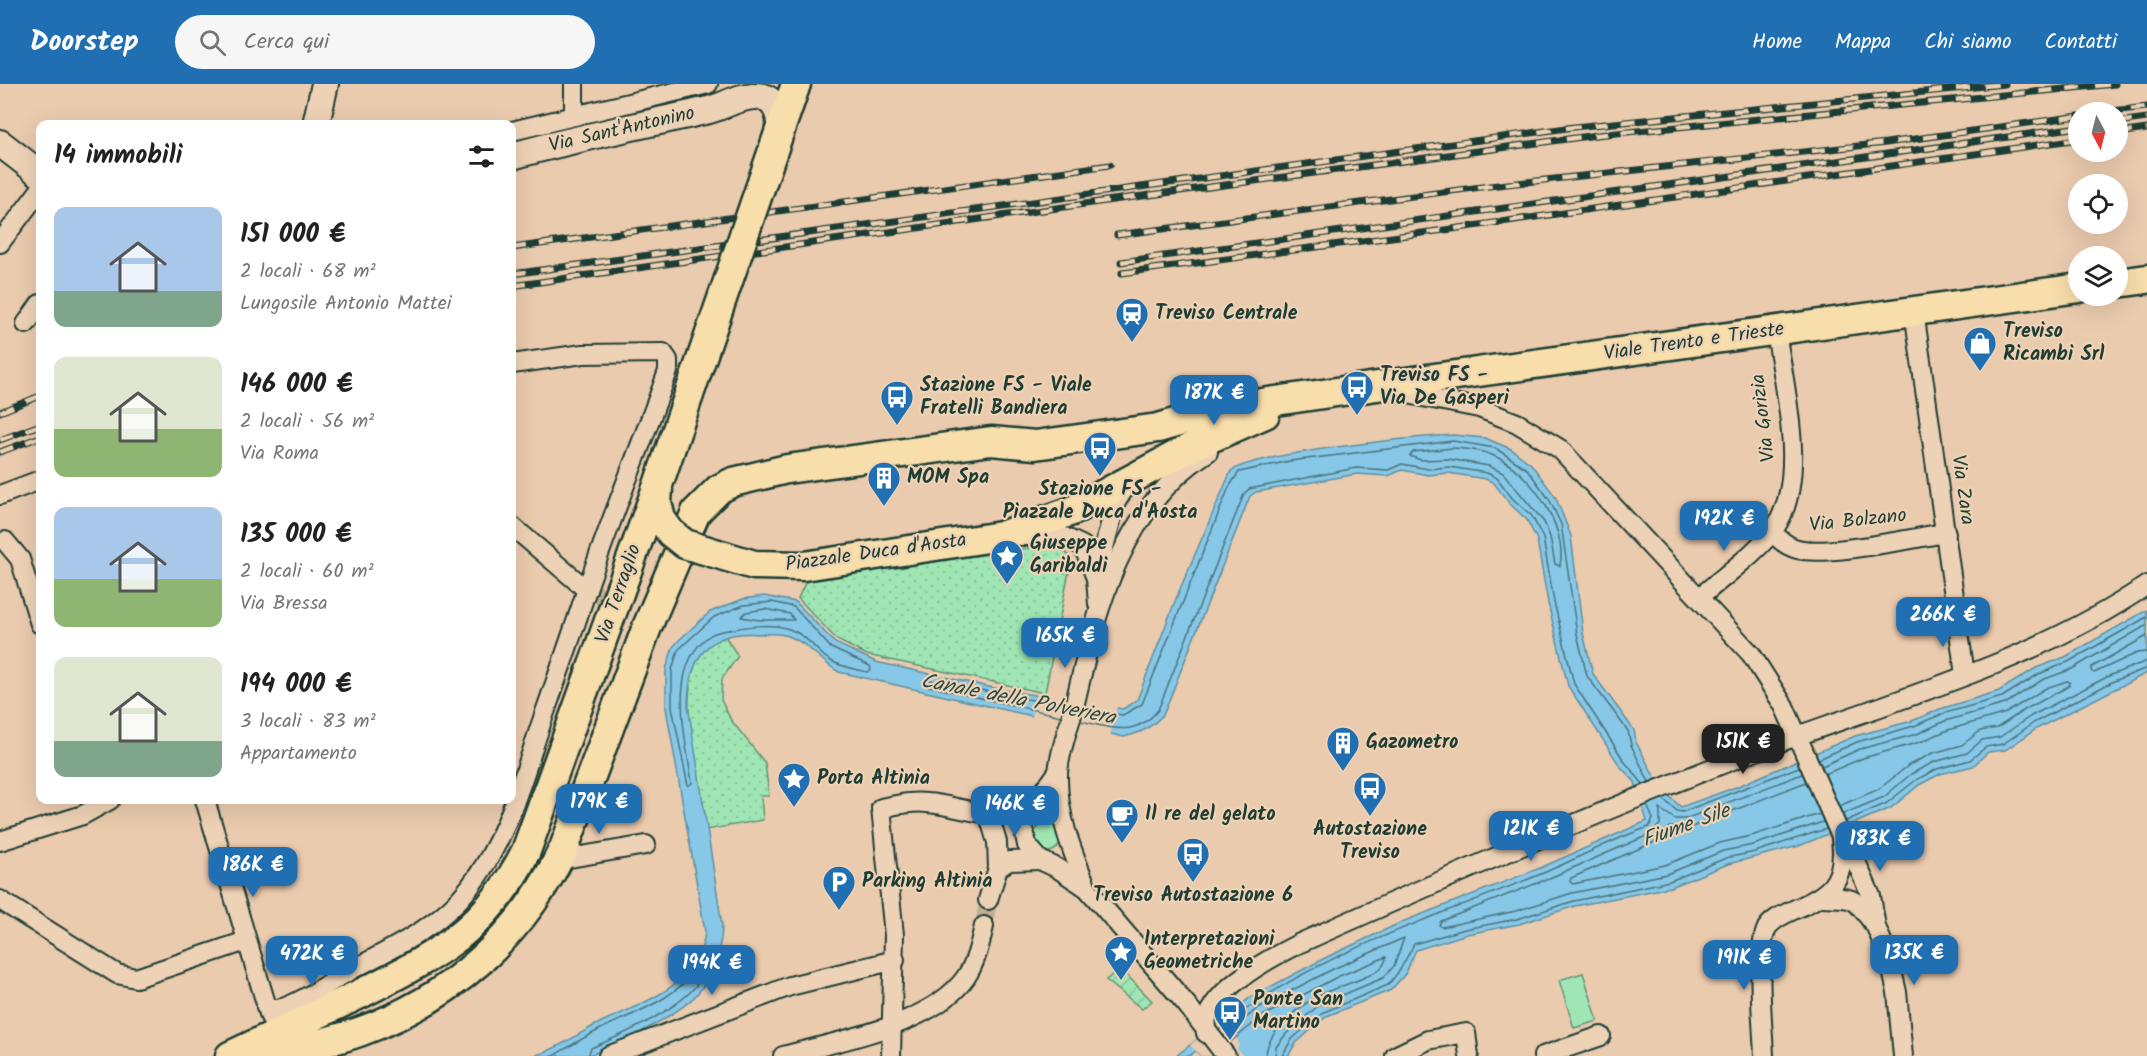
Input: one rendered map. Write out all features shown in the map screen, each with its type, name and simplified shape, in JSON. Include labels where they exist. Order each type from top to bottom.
[{"type":"main road","name":"Via Terraglio","points":[[230,1056],[362,993],[434,955],[458,939],[497,900],[514,876],[536,829],[658,485],[796,84]]},
{"type":"main road","points":[[2128,282],[2147,279]]},
{"type":"main road","name":"Viale Trento e Trieste","points":[[1309,397],[2068,290]]},
{"type":"main road","name":"Piazzale Duca d'Aosta","points":[[658,485],[657,503],[661,519],[671,533],[685,544],[754,565],[804,566],[1001,536],[1072,511],[1133,476],[1195,445],[1309,397]]},
{"type":"main road","points":[[262,1056],[361,1032],[453,984],[493,951],[511,932],[530,908],[558,860],[651,617],[696,512],[719,489],[750,476],[991,441],[1035,445],[1158,428],[1222,409],[1309,397]]},
{"type":"street","points":[[317,120],[325,84]]},
{"type":"street","points":[[574,84],[574,116]]},
{"type":"street","points":[[516,130],[708,84]]},
{"type":"street","name":"Via Sant'Antonino","points":[[516,155],[714,109],[748,97],[764,98],[773,104],[779,116],[780,130]]},
{"type":"street","points":[[0,143],[36,171]]},
{"type":"street","points":[[0,243],[36,195]]},
{"type":"street","points":[[26,324],[36,310]]},
{"type":"street","name":"Via Zara","points":[[1914,311],[1965,675]]},
{"type":"street","name":"Via Gorizia","points":[[1772,532],[1789,500],[1793,461],[1776,331]]},
{"type":"street","points":[[516,363],[583,354],[663,353],[668,360],[669,371],[587,590],[569,649],[516,796]]},
{"type":"street","points":[[1370,387],[1479,408],[1540,434],[1574,463],[1751,654],[1767,676],[1801,740],[1840,834],[1855,859],[1871,896],[1876,927]]},
{"type":"street","name":"Piazzale Duca d'Aosta","points":[[1058,772],[1098,610],[1130,537],[1161,490],[1197,458],[1275,410]]},
{"type":"street","name":"Piazzale Duca d'Aosta","points":[[1096,578],[1116,502],[1133,476]]},
{"type":"street","points":[[0,495],[36,482]]},
{"type":"street","points":[[516,529],[587,590]]},
{"type":"street","points":[[1700,598],[1772,532]]},
{"type":"street","name":"Via Bolzano","points":[[1772,532],[1793,548],[1820,551],[1946,533]]},
{"type":"street","name":"Piazzale Duca d'Aosta","points":[[1001,536],[1071,538],[1086,550],[1096,578],[1098,610]]},
{"type":"street","points":[[2,540],[20,559],[36,611]]},
{"type":"street","points":[[1206,1033],[1205,1019],[1212,1007],[1252,969],[1298,944],[1676,782],[1801,740],[1965,675],[2119,605],[2147,585]]},
{"type":"street","points":[[891,1056],[895,960],[891,892],[881,808],[927,802],[1006,814],[1024,808],[1040,796],[1058,772]]},
{"type":"street","points":[[1058,772],[1066,838],[1087,888],[1226,1056]]},
{"type":"street","points":[[0,841],[84,815],[103,804]]},
{"type":"street","points":[[206,804],[266,1007],[274,1023],[284,1030]]},
{"type":"street","points":[[266,1007],[280,1010],[433,923],[469,889],[501,836],[513,804]]},
{"type":"street","points":[[1024,808],[1024,835],[1027,845],[1040,860],[1087,888]]},
{"type":"street","points":[[988,813],[997,842],[996,870],[988,900]]},
{"type":"street","points":[[1822,897],[1838,875],[1844,861],[1840,834]]},
{"type":"street","points":[[558,860],[646,845]]},
{"type":"street","points":[[996,870],[1009,861],[1040,860]]},
{"type":"street","points":[[1764,1056],[1761,974],[1766,930],[1780,916],[1822,897],[1847,897],[1857,901],[1876,927],[1889,958],[1897,992],[1903,1056]]},
{"type":"street","points":[[0,900],[117,974],[136,978],[246,941]]},
{"type":"street","points":[[783,1056],[891,1025],[919,1014],[965,979],[975,962],[984,926]]},
{"type":"street","points":[[608,1056],[716,1013],[828,975],[895,960]]},
{"type":"street","points":[[322,1012],[338,977]]},
{"type":"street","points":[[1191,1011],[1212,1007]]},
{"type":"street","points":[[1395,1056],[1428,1040],[1466,1033],[1469,1056]]},
{"type":"street","points":[[1543,1056],[1601,1036]]},
{"type":"green space","points":[[1051,545],[1068,555],[1070,566],[1045,693],[867,655],[837,640],[798,598],[807,579]]},
{"type":"green space","points":[[725,636],[738,656],[722,679],[721,700],[731,720],[765,763],[769,796],[761,796],[763,820],[706,830],[692,754],[689,692],[694,666],[706,647]]},
{"type":"green space","points":[[1047,824],[1057,828],[1061,838],[1057,848],[1047,852],[1037,848],[1033,838],[1037,828]]},
{"type":"green space","points":[[1120,968],[1152,1001],[1142,1009],[1106,980]]},
{"type":"green space","points":[[1583,973],[1598,1021],[1574,1028],[1559,980]]},
{"type":"water","points":[[1453,435],[1485,438],[1511,449],[1531,464],[1555,496],[1571,536],[1583,633],[1593,674],[1634,730],[1636,742],[1661,789],[1681,807],[1736,787],[1855,736],[1912,721],[1940,709],[1999,691],[2036,668],[2065,657],[2147,610],[2147,673],[2038,728],[2005,750],[1988,752],[1973,766],[1940,774],[1919,785],[1891,808],[1799,846],[1728,864],[1671,887],[1575,906],[1519,924],[1467,934],[1416,950],[1405,974],[1391,990],[1327,1016],[1296,1043],[1288,1056],[1201,1056],[1196,1051],[1189,1056],[1176,1056],[1251,997],[1327,957],[1402,922],[1540,868],[1647,821],[1635,782],[1620,766],[1568,686],[1548,603],[1537,540],[1527,520],[1509,503],[1494,483],[1486,479],[1448,473],[1428,475],[1402,470],[1388,476],[1357,474],[1256,492],[1250,496],[1164,713],[1151,726],[1124,737],[839,672],[801,642],[786,635],[742,634],[715,642],[705,650],[692,673],[688,705],[722,925],[720,943],[712,970],[697,994],[689,1002],[662,1020],[614,1045],[589,1055],[533,1056],[552,1049],[598,1023],[655,997],[683,977],[694,964],[701,949],[705,931],[666,708],[666,669],[673,647],[710,612],[743,599],[764,596],[796,602],[835,643],[876,662],[1003,690],[1123,709],[1137,700],[1177,596],[1231,471],[1246,464],[1302,452]]},
{"type":"pier","points":[[1037,693],[1117,706],[1110,737],[1031,719]]},
{"type":"pier","points":[[1229,1013],[1239,1045],[1237,1048],[1243,1056],[1201,1056],[1190,1045]]},
{"type":"tunnel","points":[[587,590],[651,617]]},
{"type":"tunnel","points":[[984,926],[988,900]]},
{"type":"railway","points":[[516,273],[1574,127],[2005,84]]},
{"type":"railway","points":[[516,285],[1113,200],[1597,135],[2115,84]]},
{"type":"railway","points":[[2128,109],[2147,107]]},
{"type":"railway","points":[[1117,235],[1489,186],[1886,143],[2068,118]]},
{"type":"railway","points":[[2128,121],[2147,118]]},
{"type":"railway","points":[[1121,262],[2068,129]]},
{"type":"railway","points":[[2128,132],[2147,129]]},
{"type":"railway","points":[[1122,273],[1452,229],[2068,141]]},
{"type":"railway","points":[[516,247],[1110,165]]},
{"type":"railway","points":[[0,412],[36,398]]},
{"type":"railway","points":[[0,440],[36,426]]},
{"type":"railway","points":[[0,452],[36,438]]},
{"type":"place","name":"Treviso Centrale","points":[[1132,343]]},
{"type":"place","name":"Treviso Ricambi Srl","points":[[1980,372]]},
{"type":"place","name":"Treviso FS - Via De Gasperi","points":[[1357,416]]},
{"type":"place","name":"Stazione FS - Viale Fratelli Bandiera","points":[[897,426]]},
{"type":"place","name":"Stazione FS - Piazzale Duca d'Aosta","points":[[1100,477]]},
{"type":"place","name":"MOM Spa","points":[[884,507]]},
{"type":"place","name":"Giuseppe Garibaldi","points":[[1007,585]]},
{"type":"place","name":"Gazometro","points":[[1343,772]]},
{"type":"place","name":"Porta Altinia","points":[[794,808]]},
{"type":"place","name":"Autostazione Treviso","points":[[1370,817]]},
{"type":"place","name":"Il re del gelato","points":[[1122,844]]},
{"type":"place","name":"Treviso Autostazione 6","points":[[1193,883]]},
{"type":"place","name":"Parking Altinia","points":[[839,911]]},
{"type":"place","name":"Interpretazioni Geometriche","points":[[1121,981]]},
{"type":"place","name":"Ponte San Martino","points":[[1230,1041]]},
{"type":"water label","name":"Canale della Polveriera","points":[[1018,700]]},
{"type":"water label","name":"Fiume Sile","points":[[1686,826]]}]
